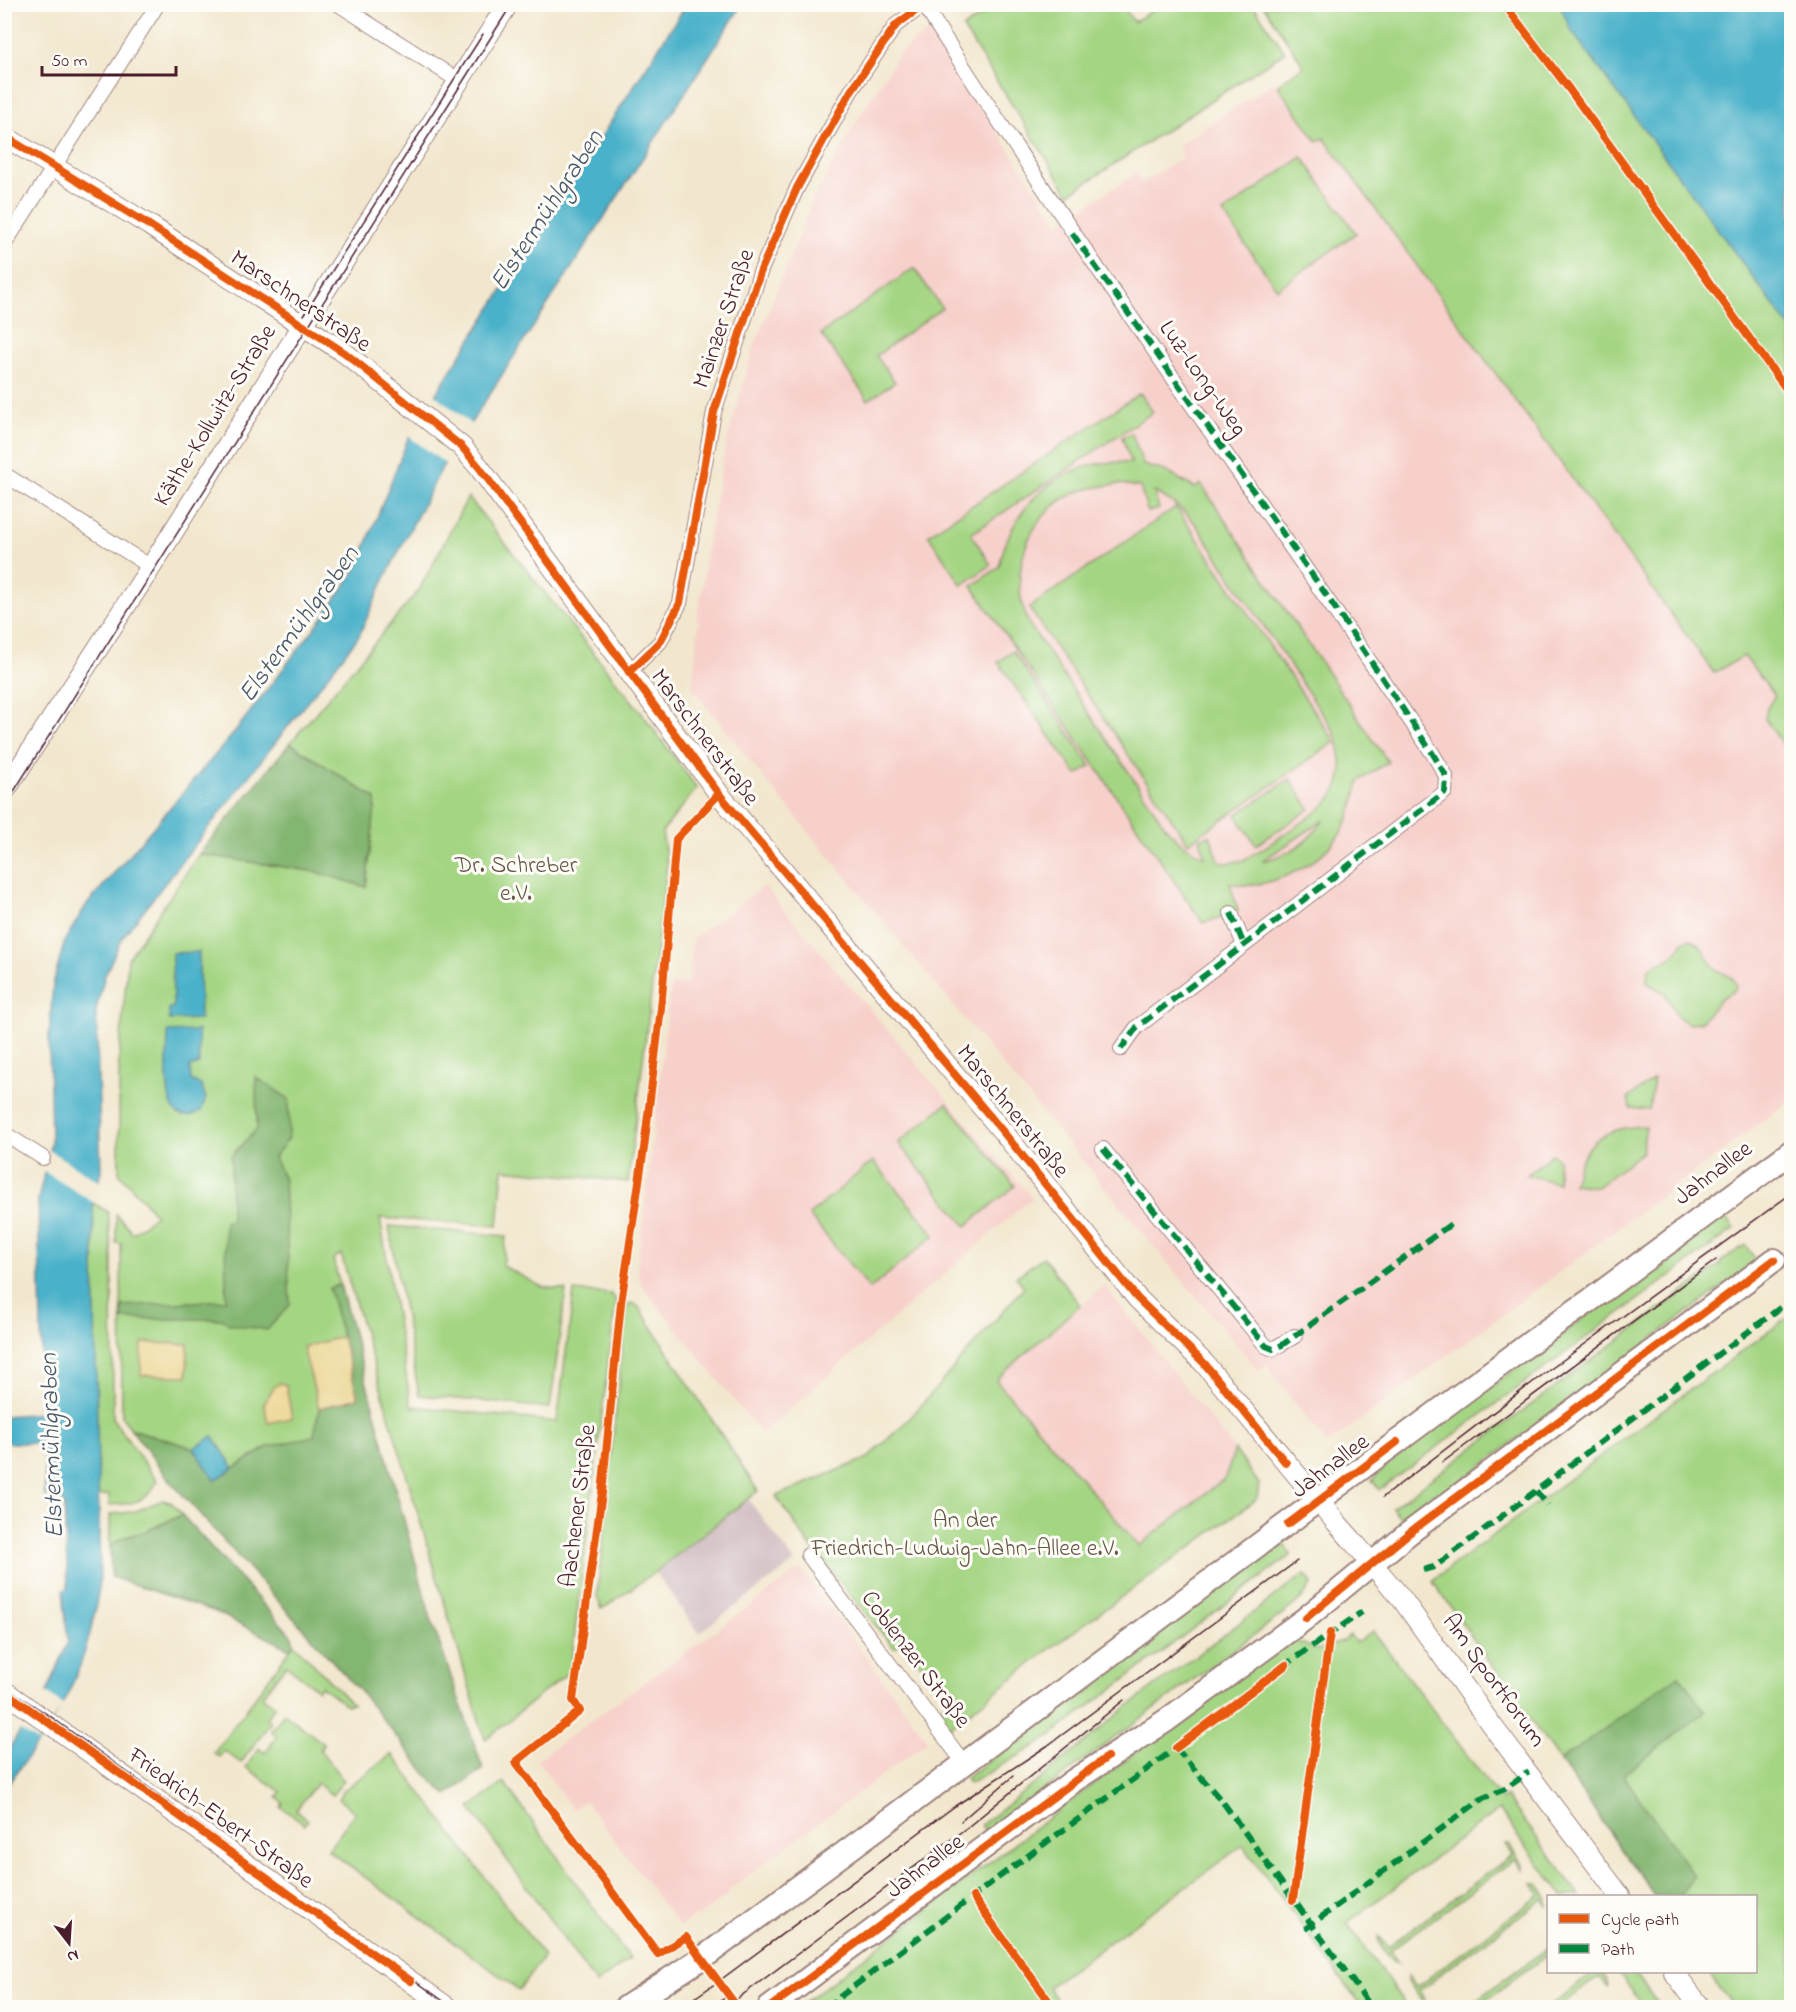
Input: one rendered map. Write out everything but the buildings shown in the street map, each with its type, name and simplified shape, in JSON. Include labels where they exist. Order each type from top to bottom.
[{"type":"main road","name":"Käthe-Kollwitz-Straße","points":[[4,792],[151,567],[508,4]]},
{"type":"main road","name":"Marschnerstraße","points":[[4,136],[140,219],[345,353],[462,447],[720,794],[976,1099],[1137,1298],[1204,1364],[1318,1501]]},
{"type":"main road","name":"Jahnallee","points":[[625,2007],[711,1952],[1791,1151]]},
{"type":"main road","points":[[1372,1564],[1409,1533],[1774,1260]]},
{"type":"main road","name":"Am Sportforum","points":[[1318,1501],[1402,1599],[1490,1723],[1619,1895]]},
{"type":"main road","name":"Jahnallee","points":[[769,2007],[1107,1757],[1167,1720],[1306,1618],[1372,1564]]},
{"type":"main road","name":"Friedrich-Ebert-Straße","points":[[7,1700],[33,1710],[448,2007]]},
{"type":"main road","points":[[1676,1973],[1701,2007]]},
{"type":"street","points":[[4,245],[158,4]]},
{"type":"street","points":[[338,4],[459,81]]},
{"type":"street","name":"Mainzer Straße","points":[[629,672],[660,642],[680,603],[714,412],[761,270],[797,188],[851,91],[896,25],[924,5]]},
{"type":"street","name":"Luz-Long-Weg","points":[[924,5],[1072,233],[1329,599],[1446,776],[1445,792],[1244,945]]},
{"type":"street","points":[[4,474],[151,567]]},
{"type":"street","points":[[1120,1049],[1137,1027],[1244,945],[1232,913]]},
{"type":"street","points":[[4,1133],[43,1158]]},
{"type":"street","points":[[1103,1149],[1266,1346],[1273,1349],[1295,1336]]},
{"type":"street","name":"Coblenzer Straße","points":[[808,1555],[964,1763]]},
{"type":"shaded area","points":[[930,30],[1059,224],[1136,173],[1142,183],[1184,156],[1178,145],[1274,82],[1317,141],[1324,137],[1713,673],[1744,655],[1776,696],[1767,708],[1765,719],[1792,756],[1791,1100],[1327,1445],[1266,1365],[1258,1370],[1186,1285],[762,776],[692,688],[699,620],[696,620],[702,592],[706,551],[725,448],[753,349],[813,200],[855,124],[900,52]]},
{"type":"shaded area","points":[[764,886],[1032,1198],[761,1434],[642,1286],[637,1270],[671,984],[688,984],[693,938]]},
{"type":"shaded area","points":[[1104,1285],[1235,1450],[1225,1478],[1139,1546],[996,1380]]},
{"type":"shaded area","points":[[748,1499],[795,1562],[699,1633],[655,1572]]},
{"type":"shaded area","points":[[801,1569],[928,1741],[729,1890],[728,1895],[680,1927],[585,1801],[573,1810],[537,1760]]},
{"type":"green space","points":[[998,5],[1122,5],[1134,22],[1161,5],[1253,5],[1285,52],[1069,194],[963,28]]},
{"type":"green space","points":[[1263,5],[1560,5],[1572,30],[1791,329],[1791,756],[1765,719],[1767,708],[1775,696],[1744,656],[1714,673],[1324,138],[1317,141],[1277,85],[1304,66]]},
{"type":"green space","points":[[1302,157],[1356,233],[1277,289],[1223,213]]},
{"type":"green space","points":[[914,268],[942,308],[876,356],[895,382],[868,400],[821,334]]},
{"type":"green space","points":[[1140,393],[1153,412],[971,534],[991,565],[962,585],[928,535]]},
{"type":"green space","points":[[1132,433],[1143,465],[1165,471],[1195,488],[1201,484],[1388,762],[1359,781],[1347,822],[1340,834],[1323,853],[1302,868],[1278,879],[1250,885],[1230,883],[1238,911],[1203,923],[972,586],[999,567],[1016,523],[1044,489],[1063,476],[1084,467],[1106,463],[1131,463],[1122,437]],"holes":[[[1120,484],[1140,487],[1148,512],[1159,509],[1154,492],[1176,505],[1195,523],[1334,731],[1341,766],[1340,779],[1329,800],[1319,810],[1243,860],[1228,863],[1219,861],[1210,835],[1200,839],[1205,857],[1185,846],[1167,829],[1029,624],[1023,606],[1020,587],[1025,549],[1044,516],[1058,503],[1075,493]],[[1324,820],[1312,835],[1297,847],[1280,856],[1262,861]]]},
{"type":"green space","name":"Dr. Schreber e.V.","points":[[468,497],[640,711],[697,788],[662,832],[667,864],[628,1182],[503,1169],[498,1226],[380,1218],[411,1406],[557,1422],[574,1291],[611,1294],[616,1300],[570,1671],[485,1740],[341,1254],[333,1259],[393,1487],[172,1483],[122,1417],[121,1244],[116,1243],[116,1214],[133,1233],[156,1215],[119,1173],[119,1059],[128,958],[199,854],[317,872],[366,887],[375,800],[290,743],[419,590]]},
{"type":"green space","points":[[1176,507],[1335,742],[1188,843],[1029,608]]},
{"type":"green space","points":[[1013,651],[1091,766],[1077,775],[998,662]]},
{"type":"green space","points":[[290,743],[376,799],[366,887],[317,872],[199,854]]},
{"type":"green space","points":[[1290,779],[1310,809],[1256,845],[1236,815]]},
{"type":"green space","points":[[1690,939],[1702,948],[1715,968],[1733,979],[1736,986],[1735,990],[1720,999],[1702,1021],[1689,1024],[1677,1016],[1665,993],[1647,983],[1647,975],[1652,966],[1669,959],[1683,943]]},
{"type":"green space","points":[[256,1077],[289,1099],[289,1138],[274,1157],[284,1180],[290,1305],[267,1330],[229,1324],[222,1319],[122,1319],[122,1306],[226,1300],[225,1222],[231,1220],[231,1156],[257,1129]]},
{"type":"green space","points":[[1654,1079],[1649,1110],[1630,1108],[1628,1098]]},
{"type":"green space","points":[[947,1103],[1015,1186],[966,1226],[898,1143]]},
{"type":"green space","points":[[1646,1126],[1642,1152],[1597,1187],[1573,1184],[1583,1157],[1597,1139],[1618,1130]]},
{"type":"green space","points":[[1552,1154],[1558,1159],[1558,1183],[1527,1175]]},
{"type":"green space","points":[[873,1161],[935,1235],[870,1289],[809,1215]]},
{"type":"green space","points":[[93,1203],[108,1212],[112,1256],[113,1419],[157,1481],[144,1498],[125,1504],[109,1505],[109,1495],[98,1496]]},
{"type":"green space","points":[[1723,1214],[1734,1229],[1379,1490],[1372,1480],[1393,1460]]},
{"type":"green space","points":[[389,1226],[506,1236],[503,1266],[542,1287],[566,1290],[550,1408],[419,1395]]},
{"type":"green space","points":[[1745,1245],[1757,1261],[1434,1501],[1400,1518],[1392,1508],[1721,1264],[1720,1262]]},
{"type":"green space","name":"An der Friedrich-Ludwig-Jahn-Allee e.V.","points":[[1043,1257],[1080,1305],[996,1380],[1139,1546],[1225,1478],[1235,1450],[1259,1484],[1257,1499],[1051,1648],[948,1729],[935,1713],[949,1699],[903,1642],[894,1648],[810,1546],[776,1496],[868,1458],[911,1417],[1024,1287],[1016,1277]]},
{"type":"green space","points":[[340,1285],[431,1619],[483,1769],[447,1795],[433,1782],[362,1694],[172,1483],[131,1429],[194,1448],[215,1480],[268,1447],[314,1436],[319,1408],[358,1398],[329,1288]]},
{"type":"green space","name":"An der Friedrich-Ludwig-Jahn-Allee e.V.","points":[[633,1303],[639,1307],[758,1491],[655,1572],[602,1609],[597,1597],[626,1311],[628,1304]]},
{"type":"green space","points":[[1791,1315],[1791,2007],[1734,2007],[1709,1973],[1757,1973],[1757,1895],[1654,1895],[1433,1582],[1438,1576]]},
{"type":"green space","points":[[163,1500],[172,1503],[182,1515],[144,1532],[122,1538],[110,1546],[110,1514],[133,1512]]},
{"type":"green space","points":[[182,1515],[292,1636],[294,1644],[290,1649],[216,1612],[111,1577],[110,1546],[122,1538],[144,1532]]},
{"type":"green space","points":[[1284,1544],[1291,1555],[1039,1744],[969,1784],[966,1778],[1257,1561]]},
{"type":"green space","points":[[1305,1574],[1312,1584],[1293,1606],[986,1833],[981,1825],[1123,1710]]},
{"type":"green space","points":[[1373,1631],[1501,1800],[1506,1796],[1579,1895],[1562,1895],[1499,1810],[1347,1923],[1407,2007],[1362,2007],[1243,1845],[1048,1987],[1062,2007],[797,2008],[1140,1749],[1291,1639],[1318,1650],[1342,1641],[1350,1635],[1356,1643]]},
{"type":"green space","points":[[294,1644],[352,1704],[346,1705],[321,1686],[318,1690],[286,1665],[262,1696],[275,1706],[266,1718],[271,1722],[241,1763],[224,1751],[219,1757],[214,1753]]},
{"type":"green space","points":[[1679,1675],[1705,1712],[1623,1775],[1694,1876],[1680,1895],[1654,1895],[1560,1761]]},
{"type":"green space","points":[[284,1713],[324,1744],[320,1750],[344,1781],[332,1795],[317,1783],[296,1810],[308,1820],[305,1824],[281,1807],[283,1803],[277,1798],[281,1792],[246,1767],[259,1748],[265,1753],[277,1736],[271,1731]]},
{"type":"green space","points":[[392,1754],[544,1956],[519,1990],[328,1850],[355,1812],[338,1799],[344,1790]]},
{"type":"green space","points":[[504,1782],[630,1959],[596,1984],[470,1808]]},
{"type":"green space","points":[[1505,1845],[1509,1845],[1523,1865],[1523,1870],[1515,1859],[1390,1951],[1398,1963],[1388,1956],[1380,1944],[1379,1936],[1388,1947],[1512,1855]]},
{"type":"green space","points":[[1533,1884],[1538,1884],[1547,1898],[1547,1905],[1543,1899],[1419,1990],[1425,2000],[1421,2000],[1408,1982],[1408,1976],[1416,1987],[1540,1895]]},
{"type":"green space","points":[[1547,1949],[1547,1955],[1476,2007],[1466,2007]]},
{"type":"green space","points":[[1595,1973],[1603,1973],[1607,1980],[1608,1988],[1600,1977],[1557,2007],[1547,2007]]},
{"type":"green space","points":[[1619,1973],[1635,1973],[1661,2007],[1644,2007]]},
{"type":"sand","points":[[342,1337],[358,1398],[319,1408],[303,1347]]},
{"type":"sand","points":[[142,1343],[188,1344],[187,1376],[141,1375]]},
{"type":"sand","points":[[280,1383],[286,1385],[292,1418],[268,1423],[264,1403],[274,1387]]},
{"type":"water","name":"Elstermühlgraben","points":[[686,5],[742,5],[443,466],[383,582],[359,636],[122,938],[105,975],[96,1010],[101,1171],[93,1203],[100,1578],[88,1641],[78,1672],[51,1723],[5,1789],[5,1754],[48,1690],[68,1642],[63,1591],[68,1588],[64,1503],[57,1496],[45,1496],[44,1443],[4,1443],[5,1416],[43,1413],[38,1200],[51,1143],[49,1036],[53,984],[65,940],[85,907],[233,734],[320,621],[357,568],[407,441]]},
{"type":"water","points":[[1560,5],[1791,5],[1791,329],[1571,30]]},
{"type":"water","points":[[199,952],[200,1019],[169,1020],[169,1008],[173,1008],[172,953]]},
{"type":"water","points":[[198,1031],[199,1064],[190,1067],[191,1080],[201,1085],[206,1098],[201,1111],[187,1116],[177,1113],[171,1104],[167,1074],[168,1032]]},
{"type":"water","points":[[213,1436],[234,1468],[215,1480],[194,1448]]},
{"type":"pier","points":[[433,393],[472,425],[447,465],[407,435]]},
{"type":"pier","points":[[47,1149],[101,1183],[96,1204],[42,1170]]},
{"type":"pier","points":[[45,1692],[63,1705],[38,1742],[19,1730]]},
{"type":"tram line","points":[[4,807],[512,4]]},
{"type":"tram line","points":[[304,315],[483,34]]},
{"type":"tram line","points":[[1383,1497],[1537,1379],[1792,1193]]},
{"type":"tram line","points":[[1443,1462],[1716,1260]]},
{"type":"tram line","points":[[680,2008],[955,1806],[1047,1746],[1297,1561]]},
{"type":"tram line","points":[[4,1686],[54,1719],[453,2008]]},
{"type":"tram line","points":[[4,1697],[70,1741]]},
{"type":"tram line","points":[[725,2008],[969,1826],[1124,1700]]},
{"type":"tram line","points":[[961,1821],[1013,1776]]},
{"type":"tram line","points":[[710,2008],[731,1994]]},
{"type":"marked path","points":[[1072,233],[1329,599],[1446,776],[1445,792],[1137,1027],[1121,1049]]},
{"type":"marked path","points":[[1231,913],[1244,945]]},
{"type":"marked path","points":[[1103,1149],[1266,1346],[1273,1349],[1282,1345],[1451,1224]]},
{"type":"marked path","points":[[1423,1570],[1434,1567],[1792,1299]]},
{"type":"marked path","points":[[1536,1491],[1548,1505]]},
{"type":"marked path","points":[[1282,1667],[1362,1612]]},
{"type":"marked path","points":[[825,2008],[1180,1745]]},
{"type":"marked path","points":[[1176,1748],[1225,1805],[1372,2008]]},
{"type":"marked path","points":[[1305,1929],[1483,1798],[1505,1789],[1529,1772]]},
{"type":"cycle path","points":[[629,672],[660,642],[680,603],[714,412],[761,270],[797,188],[851,91],[896,25],[925,4]]},
{"type":"cycle path","points":[[1504,4],[1569,89],[1792,397]]},
{"type":"cycle path","points":[[4,136],[149,225],[345,353],[462,447],[719,794],[1004,1133],[1137,1298],[1204,1363],[1286,1463]]},
{"type":"cycle path","name":"Aachener Straße","points":[[719,794],[676,839],[661,1008],[644,1148],[621,1303],[602,1493],[573,1700],[580,1711],[516,1762],[658,1954],[686,1937],[738,2008]]},
{"type":"cycle path","points":[[1306,1618],[1409,1533],[1774,1260]]},
{"type":"cycle path","points":[[1288,1524],[1397,1442]]},
{"type":"cycle path","points":[[1293,1900],[1330,1633]]},
{"type":"cycle path","points":[[1176,1748],[1286,1665]]},
{"type":"cycle path","points":[[4,1691],[411,1981]]},
{"type":"cycle path","points":[[769,2008],[1107,1757]]},
{"type":"cycle path","points":[[973,1897],[1054,2008]]}]
